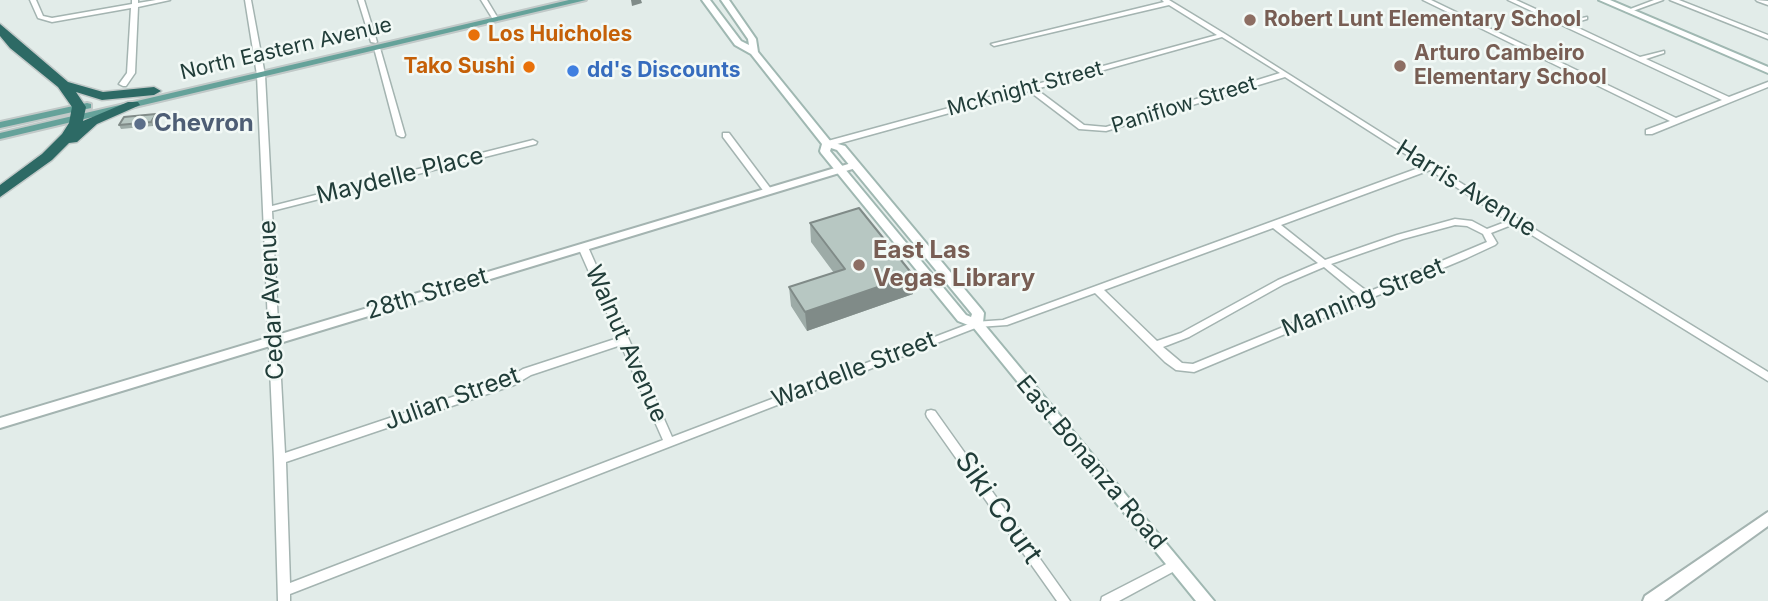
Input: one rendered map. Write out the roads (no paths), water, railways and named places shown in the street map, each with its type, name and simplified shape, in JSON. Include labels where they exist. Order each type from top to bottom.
[{"type":"highway","points":[[0,28],[15,45],[63,84],[102,96],[154,91]]},
{"type":"highway","points":[[0,192],[47,157],[67,137],[78,113],[63,84]]},
{"type":"highway","points":[[47,157],[60,150],[92,121],[133,105]]},
{"type":"main road","name":"North Eastern Avenue","points":[[0,125],[133,105],[555,0]]},
{"type":"main road","points":[[534,11],[566,0]]},
{"type":"main road","name":"North Eastern Avenue","points":[[494,17],[581,0]]},
{"type":"main road","name":"East Bonanza Road","points":[[706,0],[738,43],[754,52],[827,144],[841,148],[978,313],[977,324]]},
{"type":"main road","name":"East Bonanza Road","points":[[724,0],[752,39],[754,52]]},
{"type":"main road","points":[[1603,0],[1634,9],[1768,61]]},
{"type":"main road","points":[[1613,0],[1768,70]]},
{"type":"main road","points":[[1621,0],[1634,9]]},
{"type":"main road","points":[[725,25],[734,27],[752,39]]},
{"type":"main road","name":"North Eastern Avenue","points":[[0,136],[154,91],[261,71]]},
{"type":"main road","name":"East Bonanza Road","points":[[827,144],[825,151],[839,170],[914,261],[962,318],[977,324],[1206,601]]},
{"type":"main road","name":"28th Street","points":[[0,423],[855,165]]},
{"type":"main road","points":[[1651,601],[1768,518]]},
{"type":"street","points":[[33,0],[40,17],[45,19],[66,19],[135,3],[167,0]]},
{"type":"street","name":"Cedar Avenue","points":[[248,0],[261,71],[281,459],[284,596]]},
{"type":"street","points":[[361,0],[401,135]]},
{"type":"street","points":[[484,0],[494,17]]},
{"type":"street","points":[[1426,0],[1676,121]]},
{"type":"street","points":[[1511,0],[1729,100]]},
{"type":"street","points":[[1634,9],[1660,0]]},
{"type":"street","points":[[1673,0],[1768,37]]},
{"type":"street","points":[[1759,0],[1768,3]]},
{"type":"street","points":[[993,44],[1168,1]]},
{"type":"street","name":"Harris Avenue","points":[[1168,1],[1514,221],[1768,377]]},
{"type":"street","points":[[123,84],[131,73],[135,3]]},
{"type":"street","points":[[1564,24],[1585,18]]},
{"type":"street","name":"McKnight Street","points":[[827,144],[1223,35]]},
{"type":"street","points":[[1640,59],[1662,52]]},
{"type":"street","name":"Paniflow Street","points":[[1030,88],[1082,127],[1107,129],[1286,74]]},
{"type":"street","points":[[1648,132],[1768,83]]},
{"type":"street","points":[[726,135],[768,191]]},
{"type":"street","name":"Maydelle Place","points":[[267,210],[533,142]]},
{"type":"street","name":"Wardelle Street","points":[[284,596],[669,442],[977,324],[1004,323],[1430,167]]},
{"type":"street","points":[[1097,289],[1154,346],[1185,335],[1281,282],[1324,263],[1400,237],[1455,222],[1469,223],[1486,232],[1514,221]]},
{"type":"street","points":[[1274,224],[1366,296]]},
{"type":"street","name":"Manning Street","points":[[1154,346],[1180,367],[1194,368],[1492,243],[1486,232]]},
{"type":"street","name":"Walnut Avenue","points":[[583,247],[669,442]]},
{"type":"street","name":"Julian Street","points":[[281,459],[510,382],[527,372],[624,340]]},
{"type":"street","name":"Siki Court","points":[[932,414],[1064,601]]},
{"type":"street","points":[[1107,601],[1176,564]]},
{"type":"place","name":"Robert Lunt Elementary School","points":[[1250,20]]},
{"type":"place","name":"Los Huicholes","points":[[474,35]]},
{"type":"place","name":"Arturo Cambeiro Elementary School","points":[[1400,66]]},
{"type":"place","name":"Tako Sushi","points":[[529,67]]},
{"type":"place","name":"dd's Discounts","points":[[573,71]]},
{"type":"place","name":"Chevron","points":[[140,124]]},
{"type":"place","name":"East Las Vegas Library","points":[[859,265]]}]
